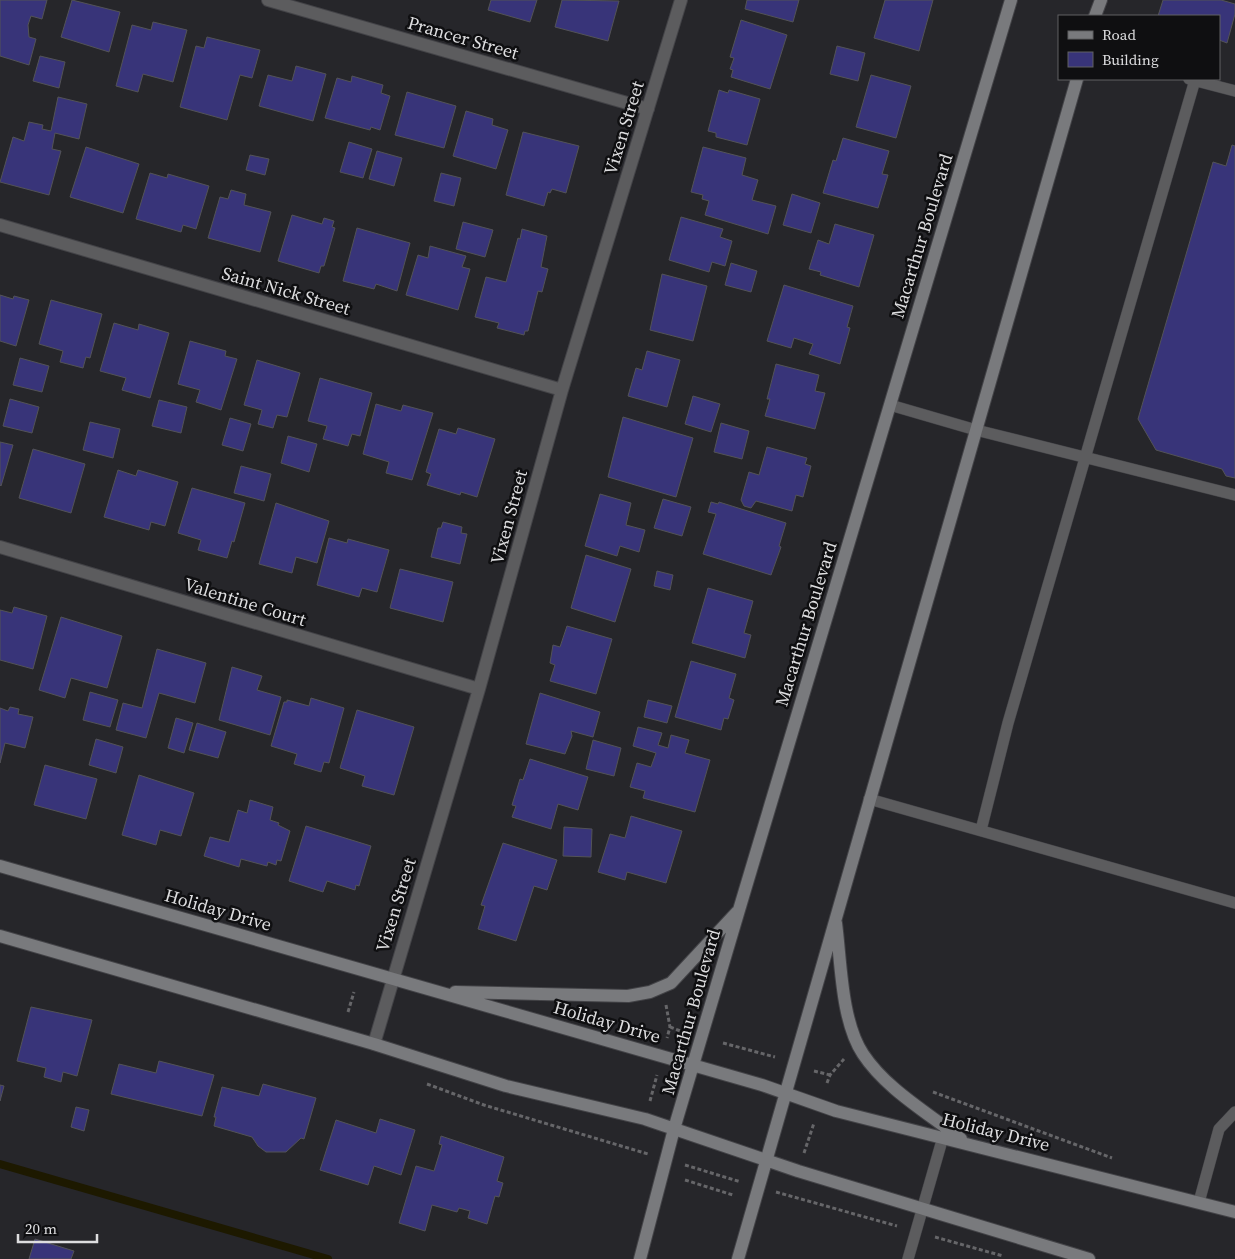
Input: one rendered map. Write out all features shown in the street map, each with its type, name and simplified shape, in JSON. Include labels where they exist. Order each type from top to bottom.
[{"type":"street","name":"Prancer Street","points":[[268,0],[648,109]]},
{"type":"street","name":"Vixen Street","points":[[374,1044],[479,689],[562,390],[681,0]]},
{"type":"street","name":"Macarthur Boulevard","points":[[640,1259],[668,1160],[674,1129],[1011,0]]},
{"type":"street","points":[[1095,15],[1101,0]]},
{"type":"street","points":[[738,1259],[1077,80]]},
{"type":"street","name":"Saint Nick Street","points":[[0,225],[562,390]]},
{"type":"street","name":"Valentine Court","points":[[0,547],[479,689]]},
{"type":"street","name":"Holiday Drive","points":[[0,866],[787,1092],[820,1105],[1235,1212]]},
{"type":"street","points":[[440,992],[628,996],[650,992],[670,983],[739,910]]},
{"type":"street","points":[[836,917],[848,1012],[853,1035],[862,1053],[889,1083],[965,1142]]},
{"type":"street","points":[[0,936],[374,1044],[506,1086],[645,1120],[798,1171],[1089,1259]]},
{"type":"lane","points":[[981,830],[1008,723],[1086,457],[1192,80]]},
{"type":"lane","points":[[1196,80],[1235,91]]},
{"type":"lane","points":[[890,405],[976,430],[1235,495]]},
{"type":"lane","points":[[869,799],[1235,903]]},
{"type":"lane","points":[[1199,1202],[1220,1130],[1235,1112]]},
{"type":"lane","points":[[908,1259],[943,1136]]},
{"type":"path","points":[[348,1012],[354,992]]},
{"type":"path","points":[[665,1001],[670,1027],[666,1039]]},
{"type":"path","points":[[670,1027],[685,1033]]},
{"type":"path","points":[[723,1043],[775,1057]]},
{"type":"path","points":[[827,1083],[830,1075],[849,1054]]},
{"type":"path","points":[[814,1071],[830,1075]]},
{"type":"path","points":[[441,1089],[484,1105],[639,1151]]},
{"type":"path","points":[[927,1090],[1115,1159]]},
{"type":"path","points":[[790,1196],[820,1105]]},
{"type":"path","points":[[668,1160],[1005,1256]]},
{"type":"path","points":[[685,1180],[734,1195]]},
{"type":"building","points":[[0,0],[47,0],[42,19],[31,16],[28,25],[29,37],[36,39],[29,65],[0,56]]},
{"type":"building","points":[[72,0],[120,12],[109,52],[61,37]]},
{"type":"building","points":[[491,0],[537,0],[530,22],[488,10]]},
{"type":"building","points":[[562,0],[619,1],[608,41],[555,27]]},
{"type":"building","points":[[747,0],[799,0],[793,22],[745,9]]},
{"type":"building","points":[[885,0],[933,0],[919,51],[874,38]]},
{"type":"building","points":[[1163,0],[1221,0],[1235,4],[1235,14],[1227,43],[1220,40],[1220,15],[1158,15]]},
{"type":"building","points":[[741,20],[787,35],[770,89],[731,77],[733,70],[730,69],[734,58],[730,57]]},
{"type":"building","points":[[153,22],[187,30],[173,82],[143,74],[138,92],[116,86],[132,25],[151,30]]},
{"type":"building","points":[[207,37],[260,50],[252,78],[240,75],[227,120],[180,107],[196,46],[204,48]]},
{"type":"building","points":[[837,46],[865,53],[858,81],[830,74]]},
{"type":"building","points":[[40,56],[65,62],[59,88],[33,81]]},
{"type":"building","points":[[296,66],[326,74],[313,121],[259,106],[268,75],[292,81]]},
{"type":"building","points":[[871,75],[911,86],[896,138],[856,127]]},
{"type":"building","points":[[352,76],[383,85],[381,93],[390,96],[380,130],[371,127],[370,130],[325,118],[337,78],[351,82]]},
{"type":"building","points":[[719,90],[728,93],[729,90],[760,99],[747,145],[716,137],[716,133],[708,131]]},
{"type":"building","points":[[407,92],[456,106],[444,148],[395,135]]},
{"type":"building","points":[[58,97],[87,104],[79,139],[55,133],[52,149],[61,151],[49,195],[0,182],[13,137],[24,141],[29,122],[43,125],[42,129],[51,131]]},
{"type":"building","points":[[466,111],[493,119],[492,125],[508,130],[496,169],[453,156]]},
{"type":"building","points":[[523,132],[579,146],[566,193],[552,189],[550,193],[548,192],[544,206],[506,195]]},
{"type":"building","points":[[843,138],[889,151],[882,174],[888,175],[878,208],[823,193],[833,160],[836,161]]},
{"type":"building","points":[[349,142],[372,149],[363,178],[340,172]]},
{"type":"building","points":[[1232,145],[1235,146],[1235,478],[1226,476],[1222,469],[1156,450],[1138,419],[1213,162],[1226,166]]},
{"type":"building","points":[[86,147],[139,164],[123,213],[70,197]]},
{"type":"building","points":[[703,147],[746,158],[742,175],[758,180],[752,200],[776,206],[768,234],[705,215],[709,201],[702,199],[703,195],[691,192]]},
{"type":"building","points":[[377,151],[402,158],[394,186],[369,179]]},
{"type":"building","points":[[250,155],[269,159],[265,175],[246,170]]},
{"type":"building","points":[[150,173],[167,178],[168,174],[209,186],[196,229],[183,225],[181,232],[136,219]]},
{"type":"building","points":[[441,173],[461,178],[454,206],[434,201]]},
{"type":"building","points":[[231,190],[246,194],[244,205],[271,212],[260,252],[208,238],[220,197],[228,199]]},
{"type":"building","points":[[792,194],[820,203],[811,233],[783,225]]},
{"type":"building","points":[[292,215],[322,224],[324,218],[334,221],[332,227],[335,228],[324,266],[321,266],[319,273],[278,261]]},
{"type":"building","points":[[681,217],[723,229],[720,237],[732,241],[725,266],[712,262],[709,272],[669,260]]},
{"type":"building","points":[[463,222],[493,230],[485,257],[456,249]]},
{"type":"building","points":[[835,224],[874,235],[859,287],[820,275],[821,272],[809,269],[818,240],[829,244]]},
{"type":"building","points":[[357,228],[410,243],[397,291],[376,284],[374,289],[343,281]]},
{"type":"building","points":[[522,229],[547,236],[541,267],[548,269],[542,292],[538,291],[528,331],[525,331],[524,335],[497,328],[499,323],[475,317],[486,277],[506,282]]},
{"type":"building","points":[[430,246],[466,256],[462,267],[470,269],[458,310],[406,295],[418,255],[428,258]]},
{"type":"building","points":[[731,263],[757,271],[751,292],[725,285]]},
{"type":"building","points":[[662,274],[707,286],[693,341],[650,330]]},
{"type":"building","points":[[784,285],[853,306],[847,327],[850,328],[840,364],[809,354],[813,344],[794,338],[791,348],[767,341]]},
{"type":"building","points":[[0,295],[13,299],[14,296],[29,300],[16,346],[0,341]]},
{"type":"building","points":[[51,300],[102,314],[90,358],[86,357],[83,368],[60,362],[63,351],[39,344]]},
{"type":"building","points":[[114,323],[138,330],[139,324],[169,333],[150,398],[122,390],[126,378],[100,371]]},
{"type":"building","points":[[190,341],[226,351],[225,356],[237,359],[221,410],[196,402],[200,390],[178,384]]},
{"type":"building","points":[[647,351],[680,360],[667,407],[628,396],[636,368],[642,370]]},
{"type":"building","points":[[20,358],[49,366],[42,392],[13,385]]},
{"type":"building","points":[[257,360],[300,373],[287,417],[277,415],[273,428],[258,424],[262,410],[244,405]]},
{"type":"building","points":[[776,364],[819,375],[815,391],[825,393],[815,429],[765,416],[770,399],[767,399]]},
{"type":"building","points":[[320,378],[372,393],[360,436],[352,434],[348,446],[323,439],[327,426],[308,421]]},
{"type":"building","points":[[693,396],[720,404],[711,432],[685,424]]},
{"type":"building","points":[[10,399],[39,407],[32,433],[3,426]]},
{"type":"building","points":[[159,400],[187,407],[181,433],[152,426]]},
{"type":"building","points":[[376,404],[401,411],[403,405],[433,413],[412,480],[386,473],[389,462],[363,454]]},
{"type":"building","points":[[623,417],[693,438],[676,497],[608,477]]},
{"type":"building","points":[[230,418],[251,424],[243,451],[222,445]]},
{"type":"building","points":[[90,422],[120,429],[113,458],[83,450]]},
{"type":"building","points":[[721,423],[749,431],[742,459],[714,452]]},
{"type":"building","points":[[458,428],[495,439],[477,497],[461,492],[460,495],[427,485],[431,474],[426,472],[439,429],[456,434]]},
{"type":"building","points":[[288,436],[317,444],[309,472],[281,463]]},
{"type":"building","points":[[0,442],[13,445],[1,486],[0,485]]},
{"type":"building","points":[[767,447],[807,458],[805,464],[811,466],[803,497],[796,495],[792,511],[756,501],[751,508],[744,506],[741,500],[749,472],[759,475]]},
{"type":"building","points":[[33,449],[85,464],[71,513],[19,498]]},
{"type":"building","points":[[241,466],[271,474],[264,501],[234,493]]},
{"type":"building","points":[[118,470],[136,476],[138,470],[178,482],[165,526],[151,522],[149,530],[104,517]]},
{"type":"building","points":[[192,488],[245,503],[234,542],[232,541],[227,558],[198,550],[201,540],[178,533]]},
{"type":"building","points":[[600,494],[631,503],[626,525],[645,530],[639,552],[620,546],[617,556],[585,546]]},
{"type":"building","points":[[663,499],[691,507],[682,536],[654,528]]},
{"type":"building","points":[[711,502],[718,504],[719,502],[786,523],[779,546],[781,547],[771,575],[703,554],[716,514],[708,512]]},
{"type":"building","points":[[276,503],[329,521],[317,563],[296,557],[292,573],[259,564]]},
{"type":"building","points":[[443,522],[462,527],[461,533],[467,534],[460,564],[431,557],[438,528],[441,528]]},
{"type":"building","points":[[329,538],[347,543],[348,539],[389,550],[377,592],[362,588],[359,597],[317,585]]},
{"type":"building","points":[[586,555],[631,569],[615,622],[571,608]]},
{"type":"building","points":[[400,569],[453,582],[443,622],[390,608]]},
{"type":"building","points":[[657,571],[673,575],[670,590],[654,586]]},
{"type":"building","points":[[708,588],[753,601],[744,633],[751,635],[745,658],[692,643]]},
{"type":"building","points":[[14,607],[47,616],[33,669],[0,660],[0,610],[12,613]]},
{"type":"building","points":[[61,617],[122,636],[107,688],[71,678],[65,698],[39,690]]},
{"type":"building","points":[[567,626],[612,639],[596,694],[550,681],[555,665],[550,663],[553,645],[560,647]]},
{"type":"building","points":[[157,649],[206,663],[195,703],[159,693],[146,738],[116,730],[123,703],[142,708]]},
{"type":"building","points":[[691,661],[736,674],[729,698],[734,700],[728,719],[724,718],[721,730],[675,717]]},
{"type":"building","points":[[232,667],[262,676],[257,690],[281,697],[270,735],[219,720]]},
{"type":"building","points":[[90,692],[118,700],[110,727],[83,720]]},
{"type":"building","points":[[540,693],[600,712],[593,737],[571,731],[572,736],[565,754],[526,744]]},
{"type":"building","points":[[311,698],[344,708],[329,763],[324,762],[321,772],[294,764],[297,754],[271,746],[284,702],[287,702],[287,700],[309,706]]},
{"type":"building","points":[[648,700],[672,706],[667,723],[644,717]]},
{"type":"building","points":[[10,707],[19,709],[18,714],[33,717],[25,748],[5,743],[0,763],[0,708],[8,711]]},
{"type":"building","points":[[357,710],[414,727],[394,795],[362,786],[365,776],[340,768]]},
{"type":"building","points":[[176,718],[193,723],[184,753],[168,748]]},
{"type":"building","points":[[197,723],[226,732],[218,758],[189,750]]},
{"type":"building","points":[[638,727],[662,733],[658,745],[668,748],[671,735],[689,740],[685,753],[710,760],[695,812],[643,798],[645,791],[630,787],[637,763],[651,767],[656,753],[633,746]]},
{"type":"building","points":[[96,739],[123,747],[116,773],[89,765]]},
{"type":"building","points":[[593,740],[621,748],[614,776],[586,769]]},
{"type":"building","points":[[530,759],[588,777],[578,810],[558,804],[551,829],[512,817],[516,806],[512,805],[520,779],[523,780]]},
{"type":"building","points":[[45,765],[97,779],[86,819],[34,805]]},
{"type":"building","points":[[139,775],[194,793],[181,836],[160,830],[156,845],[122,835]]},
{"type":"building","points":[[250,800],[273,807],[270,820],[279,823],[278,825],[290,831],[281,861],[277,860],[276,865],[268,862],[267,866],[241,859],[239,867],[204,856],[210,837],[229,842],[238,810],[247,813]]},
{"type":"building","points":[[631,816],[682,831],[666,883],[627,872],[625,880],[598,872],[610,834],[625,838]]},
{"type":"building","points":[[306,826],[371,846],[359,886],[356,885],[355,890],[327,881],[323,892],[289,881]]},
{"type":"building","points":[[564,827],[592,829],[591,857],[563,856]]},
{"type":"building","points":[[503,843],[557,860],[547,890],[534,886],[516,941],[478,929],[485,906],[481,905]]},
{"type":"building","points":[[31,1007],[92,1020],[77,1076],[63,1072],[61,1082],[44,1077],[46,1068],[17,1061]]},
{"type":"building","points":[[159,1061],[214,1075],[202,1116],[111,1094],[119,1064],[156,1073]]},
{"type":"building","points":[[263,1084],[316,1098],[304,1139],[301,1138],[286,1152],[266,1152],[258,1146],[252,1137],[214,1126],[216,1117],[214,1117],[222,1087],[259,1096]]},
{"type":"building","points":[[0,1085],[4,1086],[0,1101]]},
{"type":"building","points":[[76,1107],[89,1110],[84,1131],[71,1127]]},
{"type":"building","points":[[380,1119],[415,1130],[401,1175],[374,1166],[368,1185],[320,1170],[336,1120],[376,1133]]},
{"type":"building","points":[[441,1136],[504,1157],[497,1181],[503,1183],[499,1197],[495,1196],[487,1224],[468,1218],[470,1211],[459,1208],[457,1212],[432,1205],[425,1231],[399,1223],[416,1166],[434,1171],[442,1145],[439,1144]]},
{"type":"building","points":[[35,1239],[74,1251],[71,1259],[29,1259]]},
{"type":"waterway","points":[[0,1164],[328,1259]]}]
